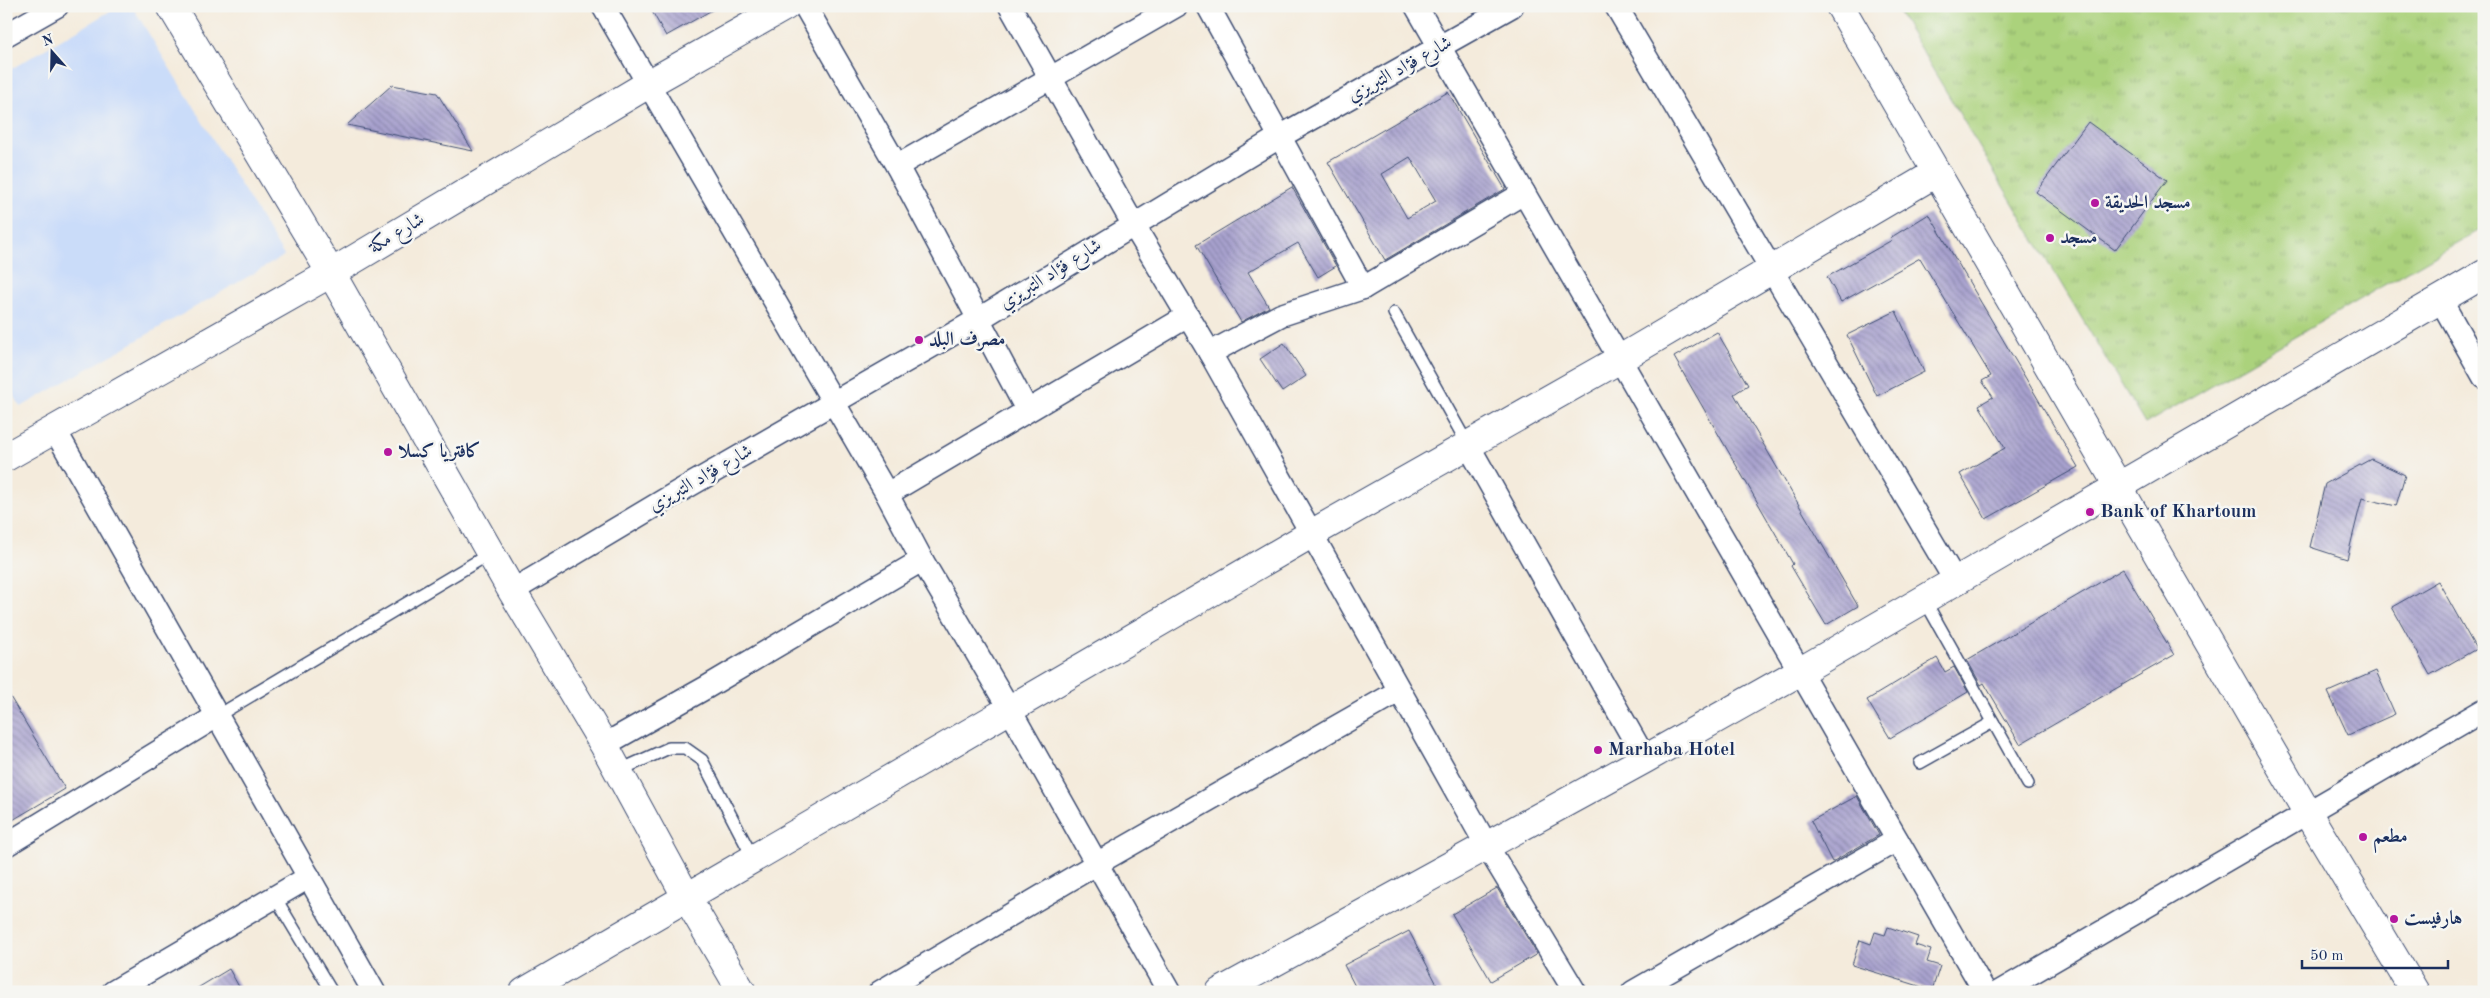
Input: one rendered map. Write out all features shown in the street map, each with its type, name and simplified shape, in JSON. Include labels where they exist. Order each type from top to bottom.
[{"type":"main road","points":[[171,6],[331,273],[512,591],[604,745],[687,898],[742,992]]},
{"type":"main road","name":"شارع مكة","points":[[8,453],[55,430],[331,273],[650,84],[786,6]]},
{"type":"main road","points":[[1840,6],[2306,812],[2415,992]]},
{"type":"main road","points":[[524,992],[1311,534],[1620,359],[1936,172]]},
{"type":"main road","points":[[1220,992],[1645,759],[1799,672],[2484,274]]},
{"type":"street","points":[[6,35],[56,6]]},
{"type":"street","points":[[603,6],[887,494],[922,560],[1098,863],[1169,992]]},
{"type":"street","points":[[806,6],[897,166],[1027,410]]},
{"type":"street","points":[[1010,6],[1133,224],[1210,352],[1487,846],[1575,992]]},
{"type":"street","points":[[897,166],[1052,79],[1176,6]]},
{"type":"street","points":[[1208,6],[1363,288]]},
{"type":"street","points":[[1416,6],[1985,992]]},
{"type":"street","name":"شارع فؤاد التبريزي","points":[[512,591],[832,402],[979,319],[1281,136],[1512,6]]},
{"type":"street","points":[[1616,6],[1956,582]]},
{"type":"street","points":[[1210,352],[1281,315],[1363,288],[1524,193]]},
{"type":"street","points":[[2440,300],[2484,376]]},
{"type":"street","points":[[887,494],[1188,316]]},
{"type":"street","points":[[55,430],[374,992]]},
{"type":"street","points":[[1468,445],[1645,759]]},
{"type":"street","points":[[604,745],[716,682],[922,560]]},
{"type":"street","points":[[880,992],[1098,863],[1399,691]]},
{"type":"street","points":[[1999,992],[2484,710]]},
{"type":"street","points":[[6,845],[216,716]]},
{"type":"street","points":[[1634,992],[1897,840]]},
{"type":"street","points":[[113,992],[309,877]]},
{"type":"lane","points":[[1394,313],[1468,445]]},
{"type":"lane","points":[[216,716],[491,553]]},
{"type":"lane","points":[[1924,599],[2028,784]]},
{"type":"lane","points":[[1920,763],[1993,722]]},
{"type":"lane","points":[[618,771],[668,748],[685,748],[702,760],[754,859]]},
{"type":"lane","points":[[276,897],[332,992]]},
{"type":"shaded area","points":[[119,6],[132,6],[284,256],[21,407],[6,382],[6,72]]},
{"type":"green space","points":[[1895,6],[2484,6],[2484,227],[2145,424]]},
{"type":"building","points":[[649,6],[719,6],[666,36]]},
{"type":"building","points":[[392,85],[437,93],[473,151],[347,125]]},
{"type":"building","points":[[1448,92],[1505,189],[1385,260],[1328,162]],"holes":[[[1410,157],[1436,201],[1407,218],[1382,174]]]},
{"type":"building","points":[[2088,122],[2167,180],[2115,250],[2036,192]]},
{"type":"building","points":[[1292,187],[1336,266],[1318,277],[1298,243],[1248,272],[1269,307],[1241,322],[1196,245]]},
{"type":"building","points":[[1929,214],[2078,467],[1986,519],[1960,474],[2005,448],[1979,405],[1993,397],[1982,381],[1991,376],[1920,258],[1841,302],[1827,277],[1892,240],[1890,238]]},
{"type":"building","points":[[1896,311],[1924,372],[1877,396],[1847,335]]},
{"type":"building","points":[[1717,332],[1748,385],[1734,394],[1858,606],[1826,625],[1674,357]]},
{"type":"building","points":[[1284,343],[1306,376],[1282,392],[1260,359]]},
{"type":"building","points":[[2371,459],[2405,475],[2396,506],[2362,498],[2347,559],[2310,547],[2325,484]]},
{"type":"building","points":[[2123,569],[2174,655],[2020,744],[1984,683],[1981,685],[1967,660]]},
{"type":"building","points":[[2438,581],[2476,649],[2430,675],[2392,607]]},
{"type":"building","points":[[1937,658],[1945,672],[1954,667],[1968,692],[1890,738],[1867,700]]},
{"type":"building","points":[[2376,671],[2395,714],[2348,735],[2328,692]]},
{"type":"building","points":[[6,690],[65,789],[6,824]]},
{"type":"building","points":[[1857,796],[1879,835],[1832,862],[1811,821]]},
{"type":"building","points":[[1497,888],[1537,954],[1491,981],[1452,914]]},
{"type":"building","points":[[1888,927],[1918,937],[1915,945],[1931,950],[1927,962],[1940,966],[1932,990],[1852,965],[1860,940],[1871,944],[1875,932],[1885,935]]},
{"type":"building","points":[[1409,931],[1441,992],[1358,992],[1344,965]]},
{"type":"building","points":[[229,969],[242,992],[191,992]]},
{"type":"place","name":"مسجد الحديقة","points":[[2095,203]]},
{"type":"place","name":"مسجد","points":[[2050,238]]},
{"type":"place","name":"مصرف البلد","points":[[919,340]]},
{"type":"place","name":"كافتريا كسلا","points":[[388,452]]},
{"type":"place","name":"Bank of Khartoum","points":[[2090,512]]},
{"type":"place","name":"Marhaba Hotel","points":[[1598,750]]},
{"type":"place","name":"مطعم","points":[[2363,837]]},
{"type":"place","name":"هارفيست","points":[[2394,919]]}]
